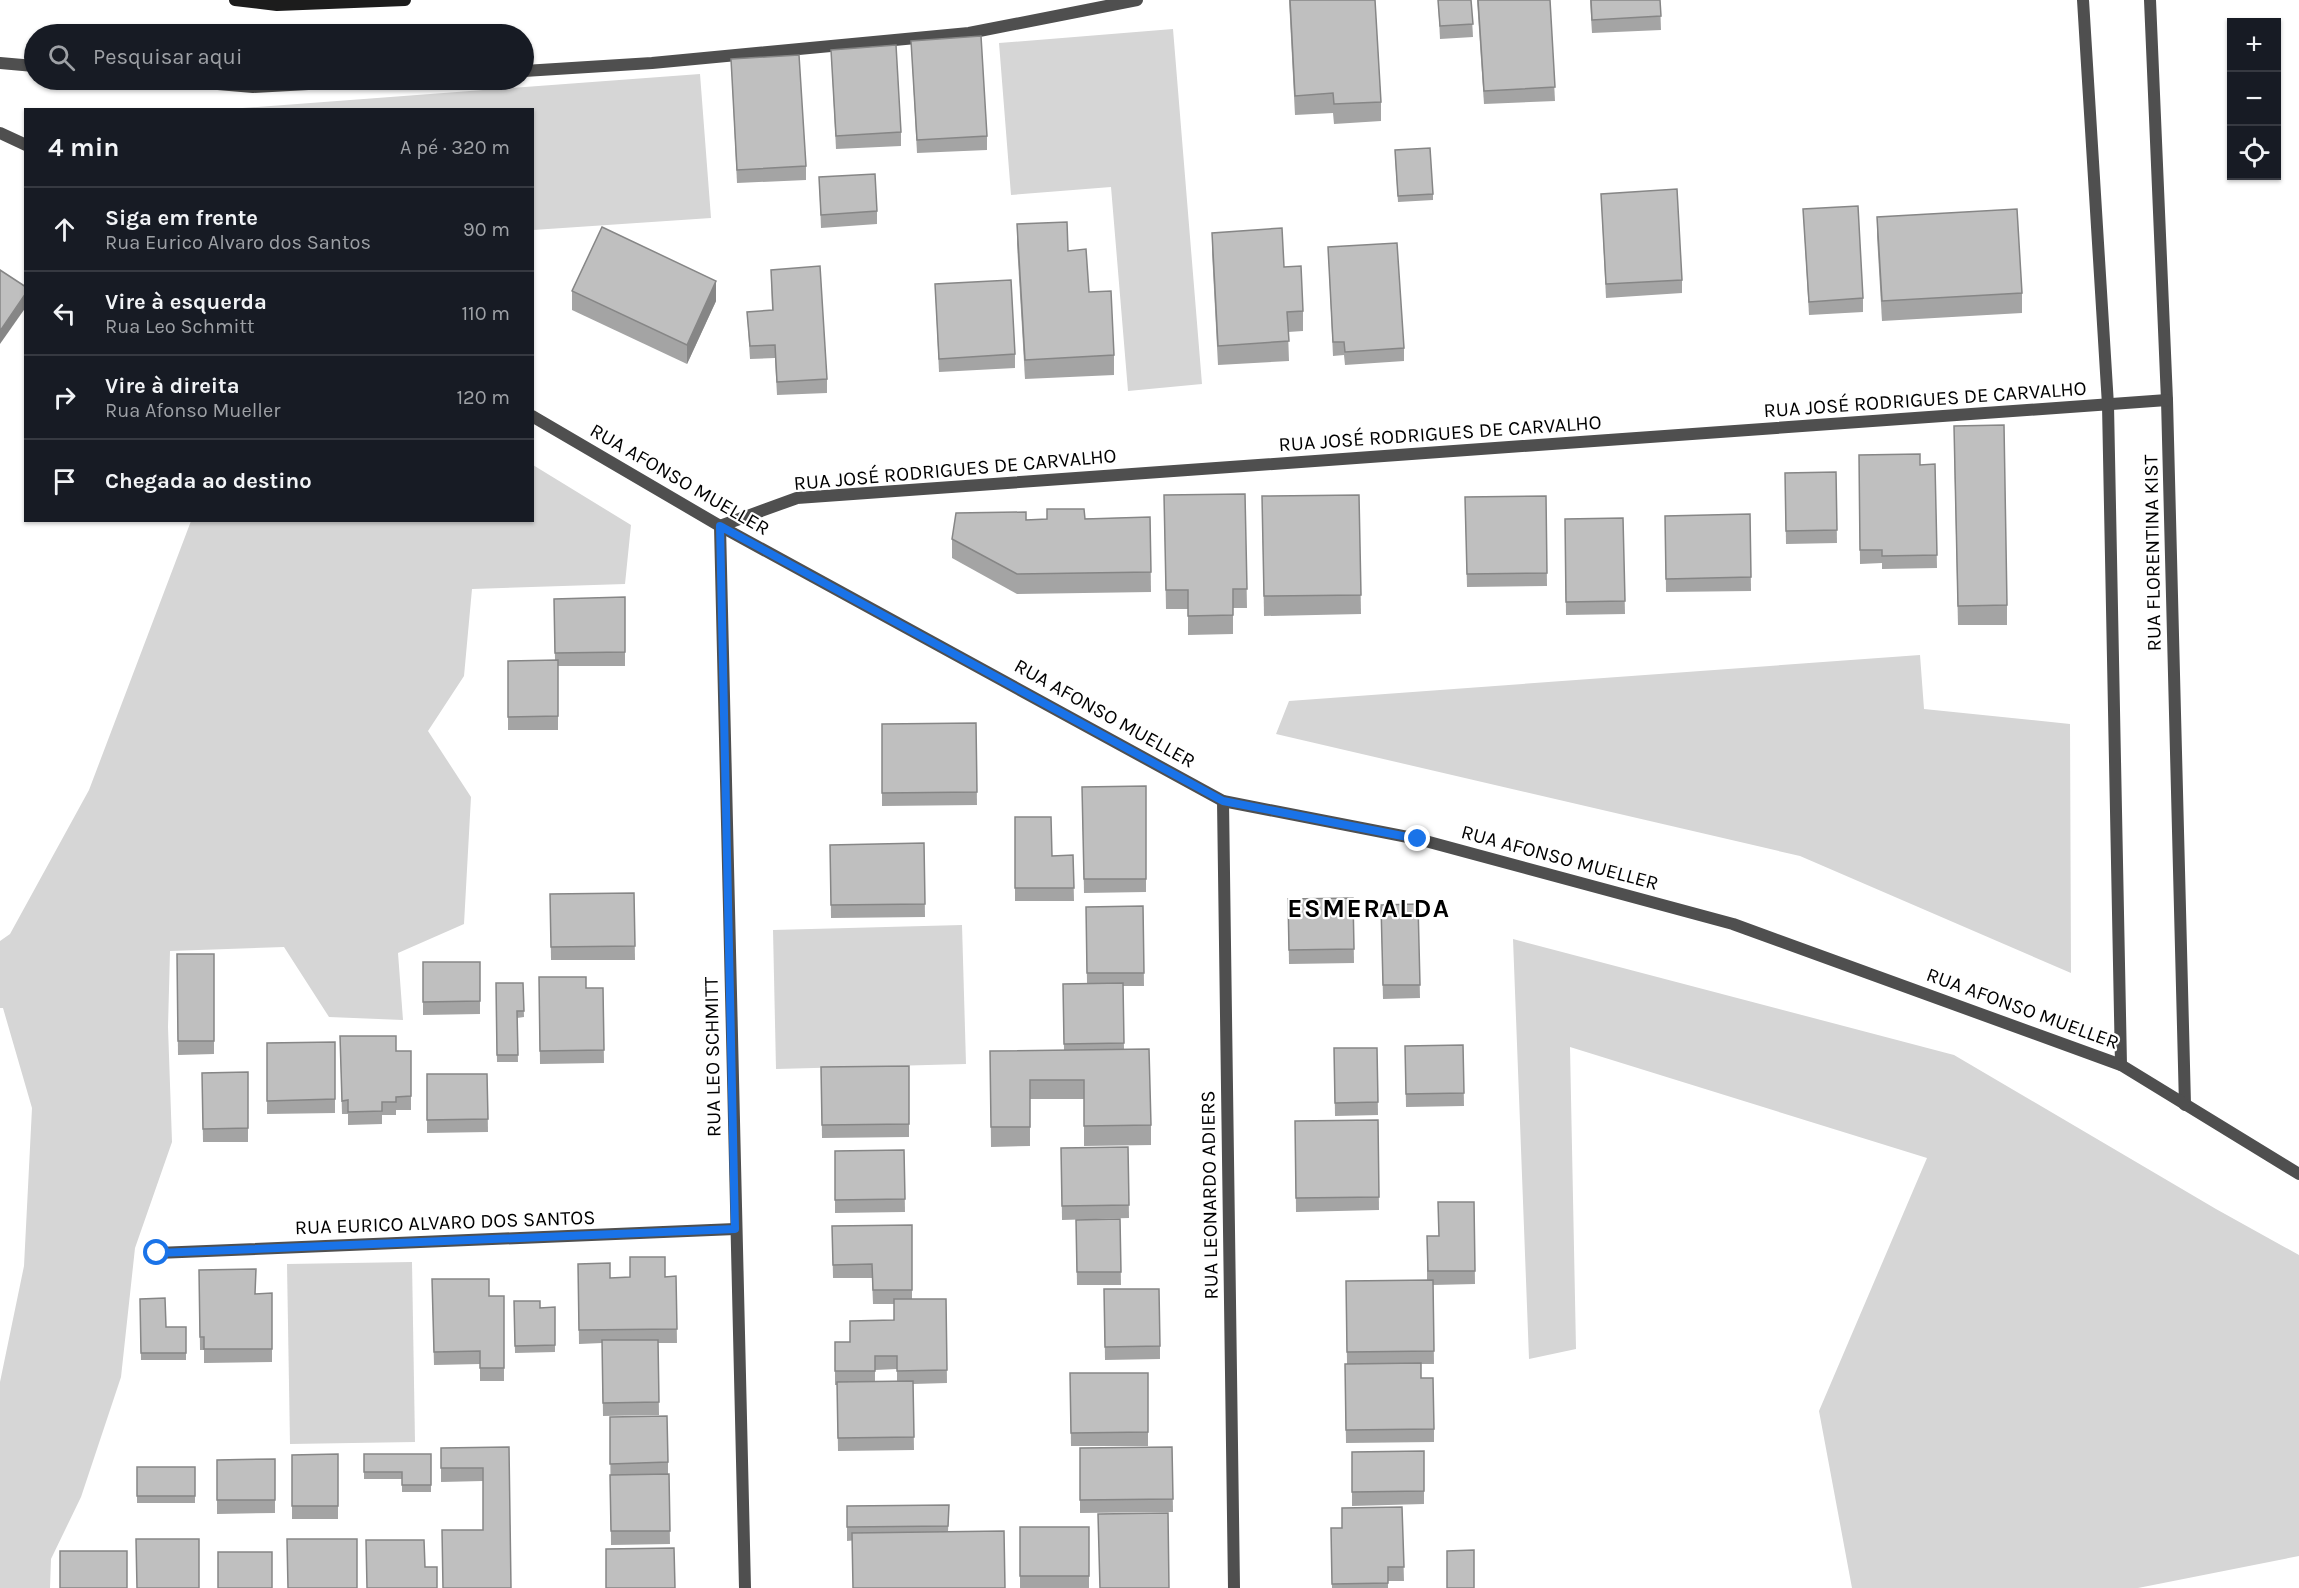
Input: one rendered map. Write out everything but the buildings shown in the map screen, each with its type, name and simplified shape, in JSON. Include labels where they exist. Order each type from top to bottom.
[{"type":"main road","points":[[235,0],[277,5],[405,0]]},
{"type":"street","points":[[534,70],[652,63],[969,33],[1137,0]]},
{"type":"street","name":"RUA FLORENTINA KIST","points":[[2083,0],[2108,405],[2121,1065]]},
{"type":"street","name":"RUA FLORENTINA KIST","points":[[2150,0],[2167,400],[2185,1105]]},
{"type":"street","points":[[0,63],[24,65]]},
{"type":"street","points":[[0,134],[24,144]]},
{"type":"street","name":"RUA JOSÉ RODRIGUES DE CARVALHO","points":[[720,526],[797,498],[2167,400]]},
{"type":"street","name":"RUA AFONSO MUELLER","points":[[534,417],[720,526],[1223,801],[1418,839],[1733,924],[2121,1065],[2299,1174]]},
{"type":"street","name":"RUA LEO SCHMITT","points":[[720,526],[745,1588]]},
{"type":"street","name":"RUA LEONARDO ADIERS","points":[[1223,801],[1234,1588]]},
{"type":"street","name":"RUA EURICO ALVARO DOS SANTOS","points":[[157,1253],[735,1229]]},
{"type":"shaded area","points":[[1173,29],[1202,384],[1128,391],[1111,187],[1011,195],[999,43]]},
{"type":"shaded area","points":[[700,74],[711,218],[534,230],[534,108],[242,108],[485,90],[534,90],[534,86]]},
{"type":"shaded area","points":[[534,466],[631,525],[625,584],[472,589],[464,676],[428,731],[471,797],[464,924],[398,953],[403,1020],[329,1017],[284,947],[170,951],[168,1027],[172,1142],[135,1248],[121,1377],[81,1497],[51,1559],[50,1588],[0,1588],[0,1382],[24,1266],[32,1108],[3,1008],[0,1008],[0,941],[10,934],[89,790],[191,522],[534,522]]},
{"type":"shaded area","points":[[1920,655],[1924,709],[2070,724],[2071,973],[1800,856],[1276,734],[1289,701]]},
{"type":"shaded area","points":[[962,925],[966,1064],[776,1069],[773,930]]},
{"type":"shaded area","points":[[1513,939],[1954,1055],[2216,1209],[2299,1255],[2299,1556],[2138,1588],[1852,1588],[1819,1411],[1927,1158],[1570,1047],[1576,1349],[1529,1359]]},
{"type":"shaded area","points":[[412,1262],[415,1442],[290,1444],[287,1264]]},
{"type":"district","name":"ESMERALDA","points":[[1369,908]]},
{"type":"route","points":[[157,1253],[735,1229],[720,526],[1223,801],[1418,839]]}]
